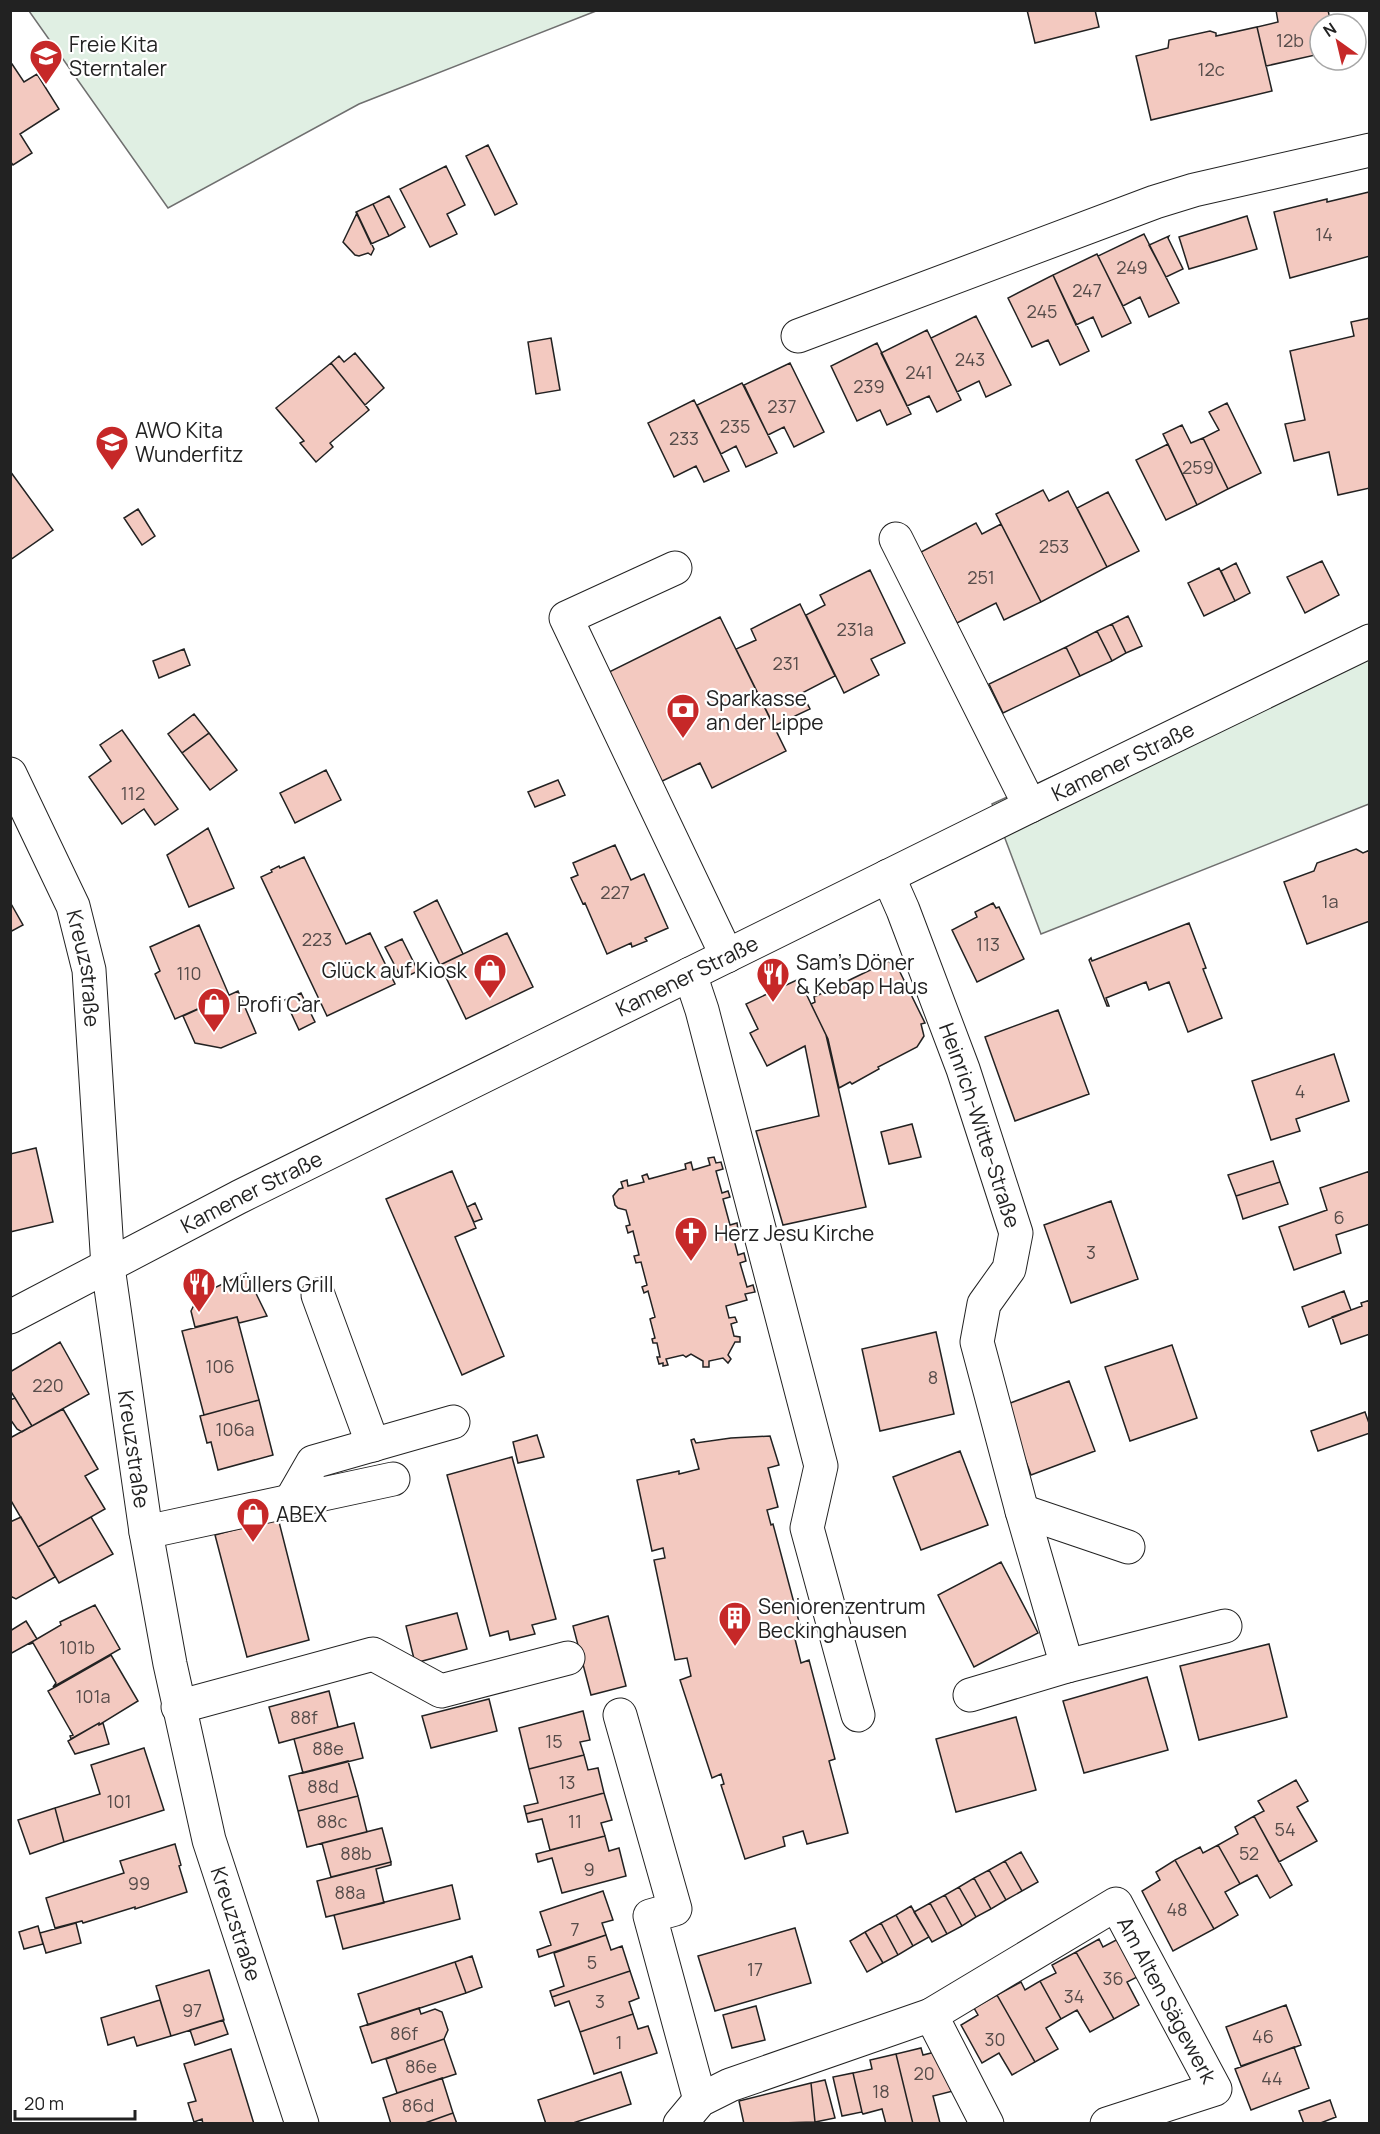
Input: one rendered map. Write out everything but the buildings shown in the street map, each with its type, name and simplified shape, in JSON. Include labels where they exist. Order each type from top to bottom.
[{"type":"street","points":[[798,336],[1155,202],[1194,190],[1370,150]]},
{"type":"street","points":[[896,539],[1030,806]]},
{"type":"street","points":[[675,568],[566,618],[727,956]]},
{"type":"street","name":"Kamener Straße","points":[[10,1317],[239,1197],[1030,806],[1368,642]]},
{"type":"street","name":"Kreuzstraße","points":[[10,774],[73,906],[89,970],[108,1267],[146,1532],[178,1707],[209,1840],[302,2124]]},
{"type":"street","name":"Heinrich-Witte-Straße","points":[[888,876],[908,920],[963,1069],[1016,1233],[1009,1269],[984,1304],[977,1342],[1022,1511],[1067,1666]]},
{"type":"street","points":[[690,974],[705,1022],[821,1466],[807,1528],[858,1714]]},
{"type":"street","points":[[318,1295],[373,1445]]},
{"type":"street","points":[[290,1502],[313,1462],[453,1422]]},
{"type":"street","points":[[146,1532],[393,1479]]},
{"type":"street","points":[[1022,1511],[1128,1548]]},
{"type":"street","points":[[970,1695],[1067,1666],[1225,1626]]},
{"type":"street","points":[[178,1707],[373,1654],[441,1691],[568,1658]]},
{"type":"street","points":[[620,1714],[675,1909],[650,1916],[690,2112]]},
{"type":"street","name":"Am Alten Sägewerk","points":[[690,2112],[730,2085],[931,2016],[1116,1904],[1215,2089],[1107,2124]]},
{"type":"street","points":[[931,2016],[987,2124]]},
{"type":"green space","points":[[29,11],[596,11],[359,104],[168,208]]},
{"type":"green space","points":[[1369,632],[1369,804],[1041,934],[992,804]]},
{"type":"place","name":"Freie Kita Sterntaler","points":[[46,85]]},
{"type":"place","name":"AWO Kita Wunderfitz","points":[[112,471]]},
{"type":"place","name":"Sparkasse an der Lippe","points":[[683,739]]},
{"type":"place","name":"Glück auf Kiosk","points":[[490,999]]},
{"type":"place","name":"Sam's Döner & Kebap Haus","points":[[773,1003]]},
{"type":"place","name":"Profi Car","points":[[214,1033]]},
{"type":"place","name":"Herz Jesu Kirche","points":[[691,1262]]},
{"type":"place","name":"Müllers Grill","points":[[199,1313]]},
{"type":"place","name":"ABEX","points":[[253,1543]]},
{"type":"place","name":"Seniorenzentrum Beckinghausen","points":[[735,1647]]}]
